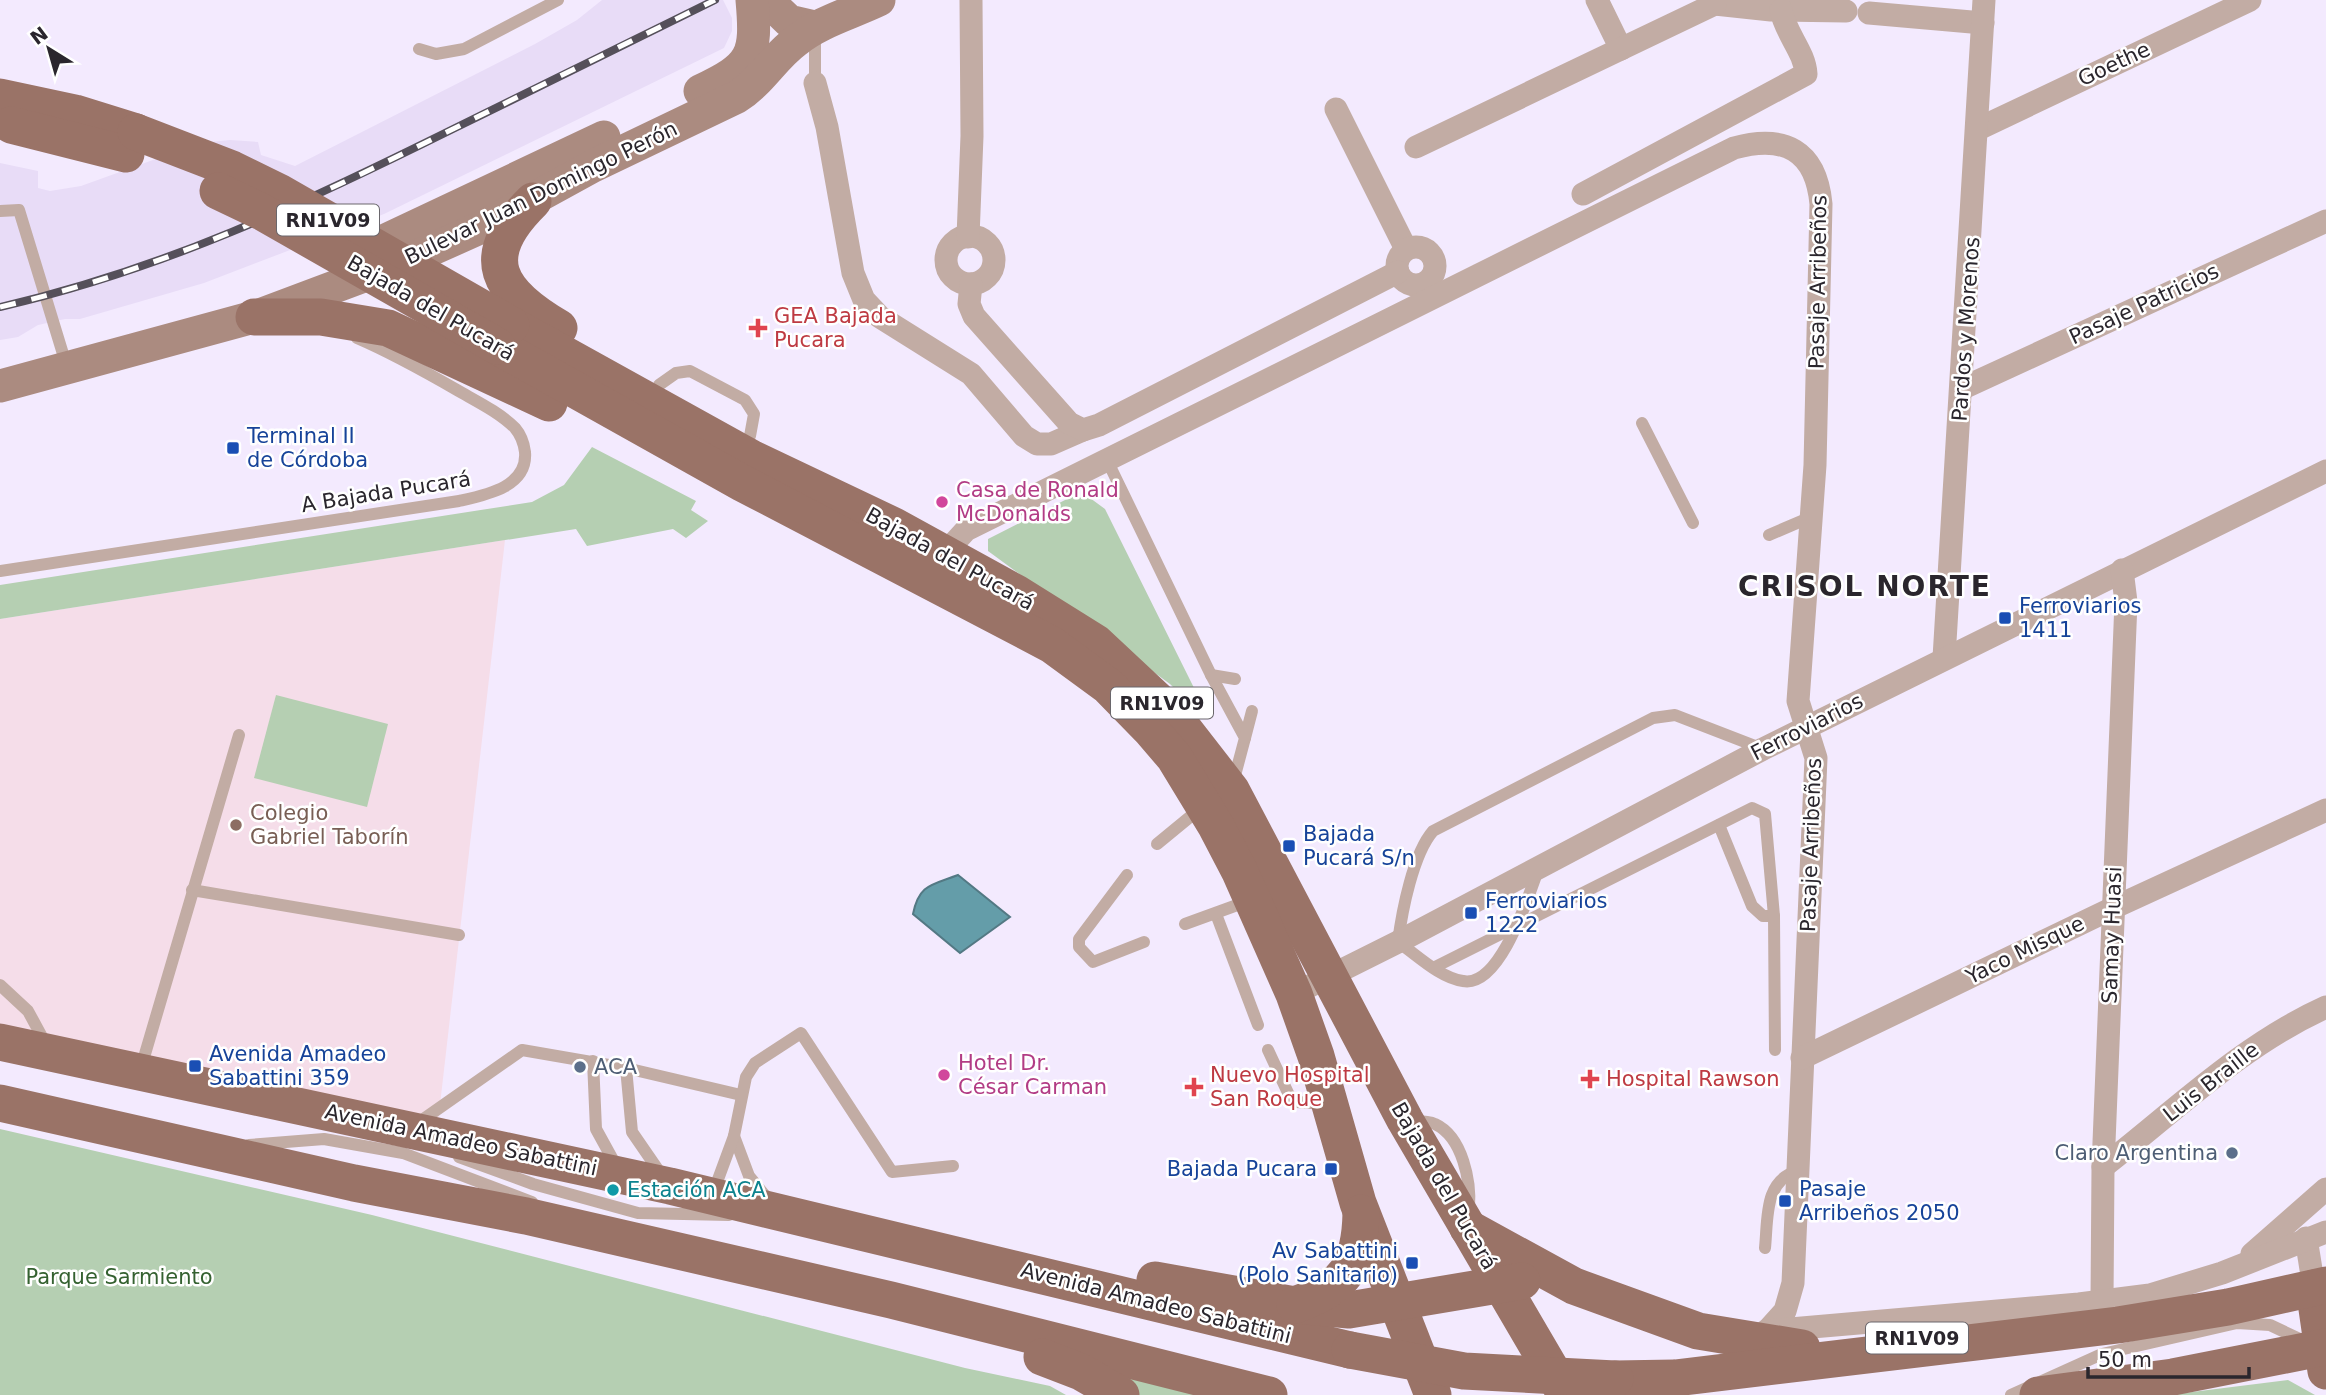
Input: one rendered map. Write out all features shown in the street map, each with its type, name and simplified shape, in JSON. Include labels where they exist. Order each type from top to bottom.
[{"type":"main road","name":"Bulevar Juan Domingo Perón","points":[[0,386],[254,317],[706,89],[733,72],[747,58],[755,41],[752,0]]},
{"type":"main road","points":[[767,0],[789,21],[815,27]]},
{"type":"main road","name":"Bulevar Juan Domingo Perón","points":[[0,368],[62,354],[351,268],[417,256],[533,201],[593,166],[737,97],[756,85],[785,50],[815,27],[879,0]]},
{"type":"main road","name":"Bajada del Pucará","points":[[0,97],[75,113],[191,179],[262,212],[751,458],[894,526],[931,564]]},
{"type":"main road","name":"Bajada del Pucará","points":[[0,122],[131,143]]},
{"type":"main road","points":[[533,201],[512,222],[505,234],[500,269],[505,285],[531,311],[751,436],[894,526]]},
{"type":"main road","points":[[351,268],[361,321]]},
{"type":"main road","points":[[254,317],[321,317],[361,321],[411,337],[528,392],[803,533],[931,564]]},
{"type":"main road","name":"Bajada del Pucará","points":[[504,336],[742,483],[931,564],[1108,686],[1174,757],[1218,797],[1268,893],[1330,978],[1405,1120],[1566,1395]]},
{"type":"main road","name":"Bajada del Pucará","points":[[1268,893],[1294,994],[1361,1212],[1433,1395]]},
{"type":"main road","name":"Avenida Amadeo Sabattini","points":[[0,1042],[670,1186],[712,1198],[925,1245],[1350,1350],[1464,1371],[1615,1380],[1675,1378],[2100,1310],[2322,1289]]},
{"type":"main road","points":[[0,1103],[580,1229],[891,1300],[1269,1395]]},
{"type":"main road","points":[[1296,1305],[1319,1297],[1338,1285],[1358,1254],[1361,1212]]},
{"type":"main road","name":"RN1V09","points":[[1467,1227],[1574,1286],[1718,1336],[1794,1348],[2032,1328],[2100,1310]]},
{"type":"main road","points":[[925,1245],[1034,1257],[1296,1305],[1349,1310],[1397,1305],[1527,1281],[1574,1286]]},
{"type":"main road","points":[[2038,1395],[2324,1355],[2322,1289]]},
{"type":"main road","points":[[891,1300],[930,1319],[1081,1372],[1121,1395]]},
{"type":"street","points":[[968,237],[972,136],[971,0]]},
{"type":"street","points":[[1597,0],[1621,49]]},
{"type":"street","name":"Goethe","points":[[1978,129],[2250,0]]},
{"type":"street","points":[[1416,146],[1715,2],[1781,10],[1984,11]]},
{"type":"street","points":[[1583,194],[1806,75],[1806,65],[1784,26],[1781,10]]},
{"type":"street","name":"Pardos y Morenos","points":[[1944,658],[1963,388],[1984,11]]},
{"type":"street","points":[[815,83],[827,127],[853,273],[864,300],[880,317],[971,374],[1024,436],[1037,444],[1051,444],[1099,425],[1398,272]]},
{"type":"street","points":[[1336,108],[1406,249]]},
{"type":"street","name":"Pasaje Arribeños","points":[[1107,460],[1734,148],[1755,142],[1779,144],[1798,152],[1810,163],[1819,180],[1821,204],[1811,517],[1798,701],[1816,758],[1793,1283],[1785,1311],[1767,1331]]},
{"type":"street","name":"Pasaje Patricios","points":[[1963,388],[2326,221]]},
{"type":"street","points":[[968,237],[983,240],[994,259],[990,274],[971,284],[955,279],[946,266],[949,250],[960,239],[968,237]]},
{"type":"street","points":[[1419,247],[1430,252],[1435,270],[1429,280],[1417,285],[1405,282],[1398,272],[1398,259],[1406,249],[1419,247]]},
{"type":"street","points":[[971,284],[969,304],[974,316],[1069,423],[1083,430]]},
{"type":"street","points":[[931,564],[966,530],[1107,460]]},
{"type":"street","name":"Ferroviarios","points":[[1294,994],[1330,978],[1763,749],[2326,471]]},
{"type":"street","name":"Samay Huasi","points":[[2100,1310],[2103,1167],[2126,602],[2122,570]]},
{"type":"street","name":"Yaco Misque","points":[[1802,1058],[2113,908],[2326,810]]},
{"type":"street","name":"Luis Braille","points":[[2103,1167],[2266,1039],[2326,1007]]},
{"type":"street","points":[[2238,1266],[2326,1189]]},
{"type":"street","points":[[1718,1336],[2100,1310],[2178,1289],[2316,1235],[2322,1289]]},
{"type":"lane","points":[[419,49],[436,54],[464,49],[558,0]]},
{"type":"lane","points":[[815,27],[815,83]]},
{"type":"lane","points":[[0,211],[19,210],[62,354]]},
{"type":"lane","name":"A Bajada Pucará","points":[[0,572],[459,501],[503,488],[524,469],[525,447],[516,429],[486,407],[397,355],[328,328],[254,317]]},
{"type":"lane","points":[[1642,423],[1692,523]]},
{"type":"lane","points":[[1107,460],[1211,675],[1245,738]]},
{"type":"lane","points":[[1769,535],[1811,517]]},
{"type":"lane","points":[[1211,675],[1235,679]]},
{"type":"lane","points":[[1157,844],[1218,797],[1245,738],[1252,711]]},
{"type":"lane","points":[[1538,868],[1515,928],[1496,965],[1476,980],[1467,982],[1454,979],[1398,942],[1400,923],[1422,847],[1433,831],[1653,718],[1675,715],[1763,749]]},
{"type":"lane","points":[[140,1071],[239,735]]},
{"type":"lane","points":[[1435,967],[1752,808],[1765,814],[1774,916],[1775,1050]]},
{"type":"lane","points":[[1719,825],[1752,906],[1763,916],[1774,916]]},
{"type":"lane","points":[[1127,875],[1079,939],[1079,947],[1093,962],[1144,942]]},
{"type":"lane","points":[[192,890],[459,935]]},
{"type":"lane","points":[[1185,924],[1268,893]]},
{"type":"lane","points":[[1216,914],[1258,1025]]},
{"type":"lane","points":[[0,985],[29,1011],[50,1053]]},
{"type":"lane","points":[[712,1198],[734,1136],[746,1077],[755,1063],[801,1033],[892,1172],[953,1166]]},
{"type":"lane","points":[[741,1096],[626,1068],[522,1049],[409,1129],[455,1156],[595,1203],[638,1213],[686,1216],[786,1214]]},
{"type":"lane","points":[[1268,1050],[1289,1096],[1297,1102],[1329,1104]]},
{"type":"lane","points":[[593,1061],[596,1129],[622,1176]]},
{"type":"lane","points":[[626,1068],[632,1132],[670,1186]]},
{"type":"lane","points":[[734,1136],[749,1177],[758,1189],[786,1214]]},
{"type":"lane","points":[[1765,1248],[1772,1191],[1780,1179],[1797,1171]]},
{"type":"lane","points":[[2011,1395],[2102,1354],[2237,1323],[2270,1325],[2324,1355]]},
{"type":"shaded area","points":[[602,0],[723,0],[732,18],[732,31],[724,48],[384,214],[204,283],[80,319],[65,319],[38,325],[18,337],[0,340],[0,163],[38,171],[38,188],[50,191],[81,186],[200,143],[230,140],[258,142],[261,155],[295,166],[535,44],[577,20]]},
{"type":"shaded area","name":"Colegio Gabriel Taborín","points":[[505,540],[438,1122],[0,1031],[0,619]]},
{"type":"green space","points":[[592,447],[696,501],[691,510],[708,521],[686,538],[673,529],[587,546],[576,529],[0,619],[0,585],[532,502],[564,485]]},
{"type":"green space","points":[[1071,497],[1090,498],[1105,509],[1199,698],[1189,703],[1170,684],[988,551],[988,539]]},
{"type":"green space","points":[[276,695],[388,724],[367,807],[254,778]]},
{"type":"green space","name":"Parque Sarmiento","points":[[0,1129],[372,1215],[965,1368],[1050,1386],[1066,1395],[0,1395]]},
{"type":"green space","points":[[1060,1352],[1231,1395],[1134,1395]]},
{"type":"green space","points":[[2288,1380],[2315,1395],[2168,1395]]},
{"type":"water","points":[[958,875],[1010,917],[960,953],[913,914],[923,891]]},
{"type":"railway","points":[[0,307],[119,274],[232,232],[397,157],[715,0]]},
{"type":"place","name":"GEA Bajada Pucara","points":[[758,328]]},
{"type":"place","name":"Terminal II de Córdoba","points":[[233,448]]},
{"type":"place","name":"Casa de Ronald McDonalds","points":[[942,502]]},
{"type":"place","name":"Ferroviarios 1411","points":[[2005,618]]},
{"type":"place","name":"Colegio Gabriel Taborín","points":[[236,825]]},
{"type":"place","name":"Bajada Pucará S/n","points":[[1289,846]]},
{"type":"place","name":"Ferroviarios 1222","points":[[1471,913]]},
{"type":"place","name":"Avenida Amadeo Sabattini 359","points":[[195,1066]]},
{"type":"place","name":"ACA","points":[[580,1067]]},
{"type":"place","name":"Hotel Dr. César Carman","points":[[944,1075]]},
{"type":"place","name":"Hospital Rawson","points":[[1590,1079]]},
{"type":"place","name":"Nuevo Hospital San Roque","points":[[1194,1087]]},
{"type":"place","name":"Claro Argentina","points":[[2232,1153]]},
{"type":"place","name":"Bajada Pucara","points":[[1331,1169]]},
{"type":"place","name":"Estación ACA","points":[[613,1190]]},
{"type":"place","name":"Pasaje Arribeños 2050","points":[[1785,1201]]},
{"type":"place","name":"Av Sabattini (Polo Sanitario)","points":[[1412,1263]]},
{"type":"district","name":"CRISOL NORTE","points":[[1865,586]]}]
